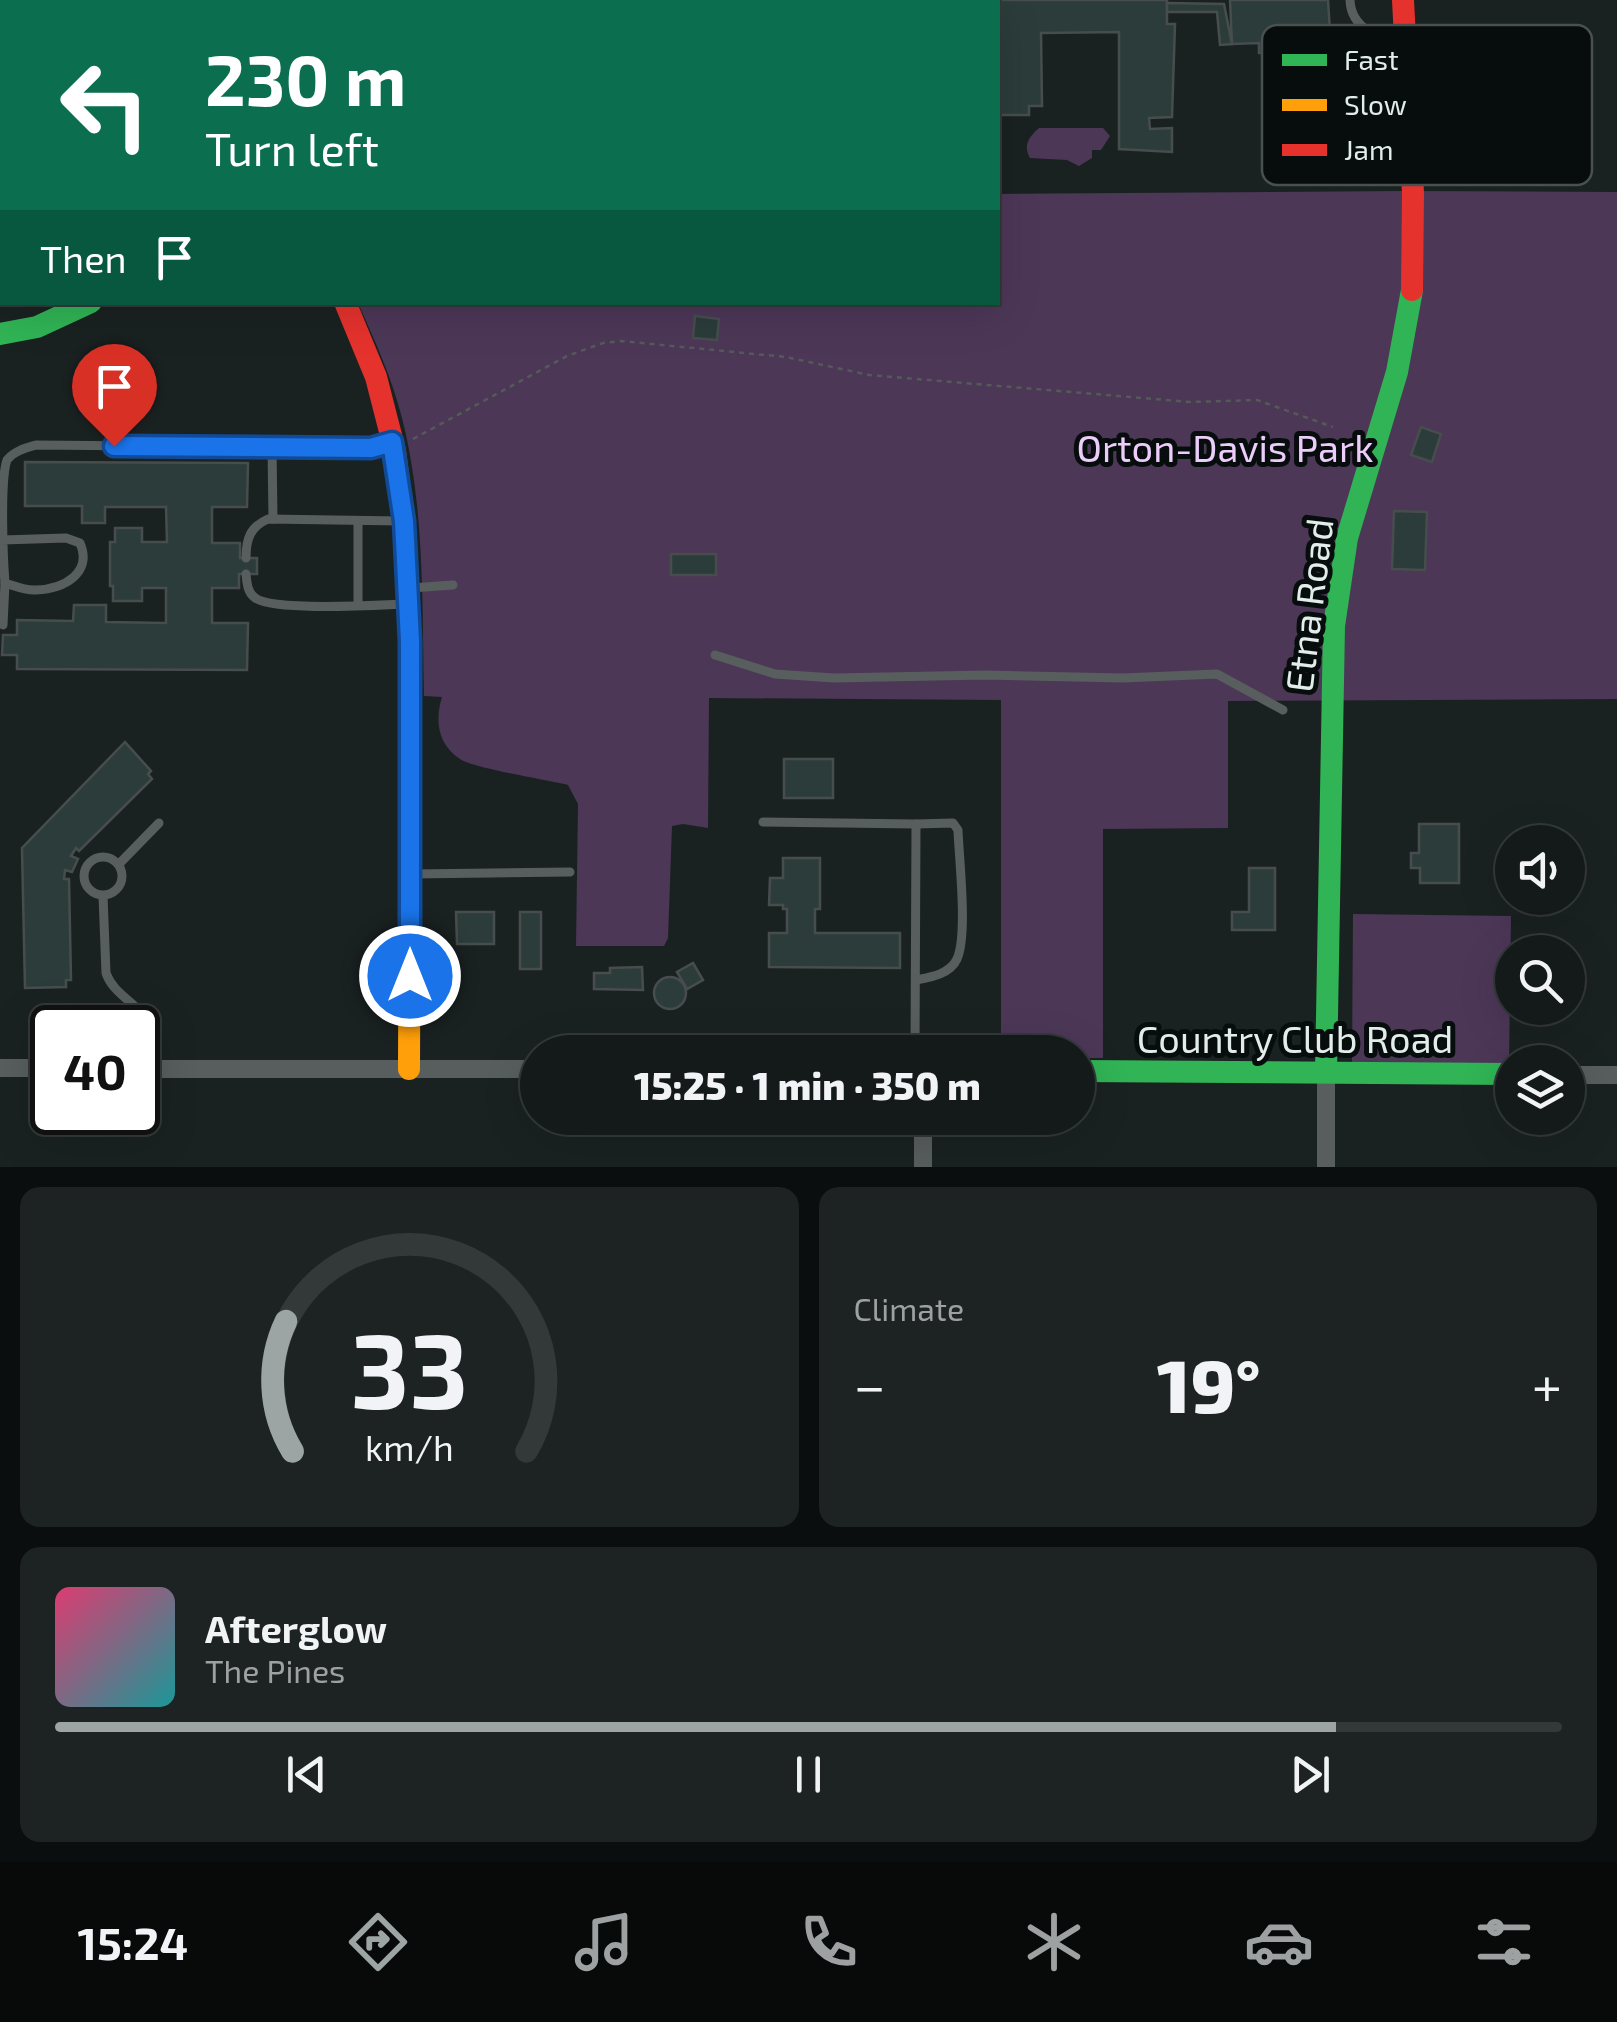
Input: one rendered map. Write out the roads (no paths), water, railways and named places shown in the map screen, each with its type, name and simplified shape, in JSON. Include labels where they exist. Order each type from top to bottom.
[{"type":"street","name":"Etna Road","points":[[1404,0],[1405,25]]},
{"type":"street","name":"Etna Road","points":[[1326,1167],[1331,654],[1347,538],[1408,320],[1412,185]]},
{"type":"street","points":[[0,334],[38,327],[85,305]]},
{"type":"street","points":[[347,305],[376,377],[394,446],[404,521],[411,874],[409,1069]]},
{"type":"street","points":[[0,1068],[30,1068]]},
{"type":"street","points":[[160,1069],[520,1069]]},
{"type":"street","name":"Country Club Road","points":[[1095,1071],[1495,1074]]},
{"type":"street","points":[[1585,1075],[1617,1076]]},
{"type":"street","points":[[923,1135],[923,1167]]},
{"type":"lane","points":[[1350,0],[1350,11],[1359,25]]},
{"type":"lane","points":[[2,624],[5,583],[1,478],[8,460],[21,449],[36,445],[394,446]]},
{"type":"lane","points":[[272,447],[273,519]]},
{"type":"lane","points":[[246,558],[250,533],[256,524],[273,519],[404,521]]},
{"type":"lane","points":[[358,520],[358,605]]},
{"type":"lane","points":[[2,540],[66,538],[80,542],[85,554],[84,568],[67,584],[33,591],[5,583]]},
{"type":"lane","points":[[246,574],[248,588],[262,602],[292,606],[358,605],[453,585]]},
{"type":"lane","points":[[716,655],[775,674],[834,678],[1123,678],[1217,674],[1283,710]]},
{"type":"lane","points":[[763,822],[952,823],[958,830],[961,940],[956,962],[939,975],[916,980]]},
{"type":"lane","points":[[119,864],[159,823]]},
{"type":"lane","points":[[914,1035],[916,824]]},
{"type":"lane","points":[[102,857],[119,864],[122,882],[114,893],[95,894],[86,884],[87,866],[102,857]]},
{"type":"lane","points":[[411,874],[570,872]]},
{"type":"lane","points":[[103,896],[106,973],[110,984],[132,1005]]},
{"type":"park label","name":"Orton-Davis Park","points":[[1225,447]]}]
